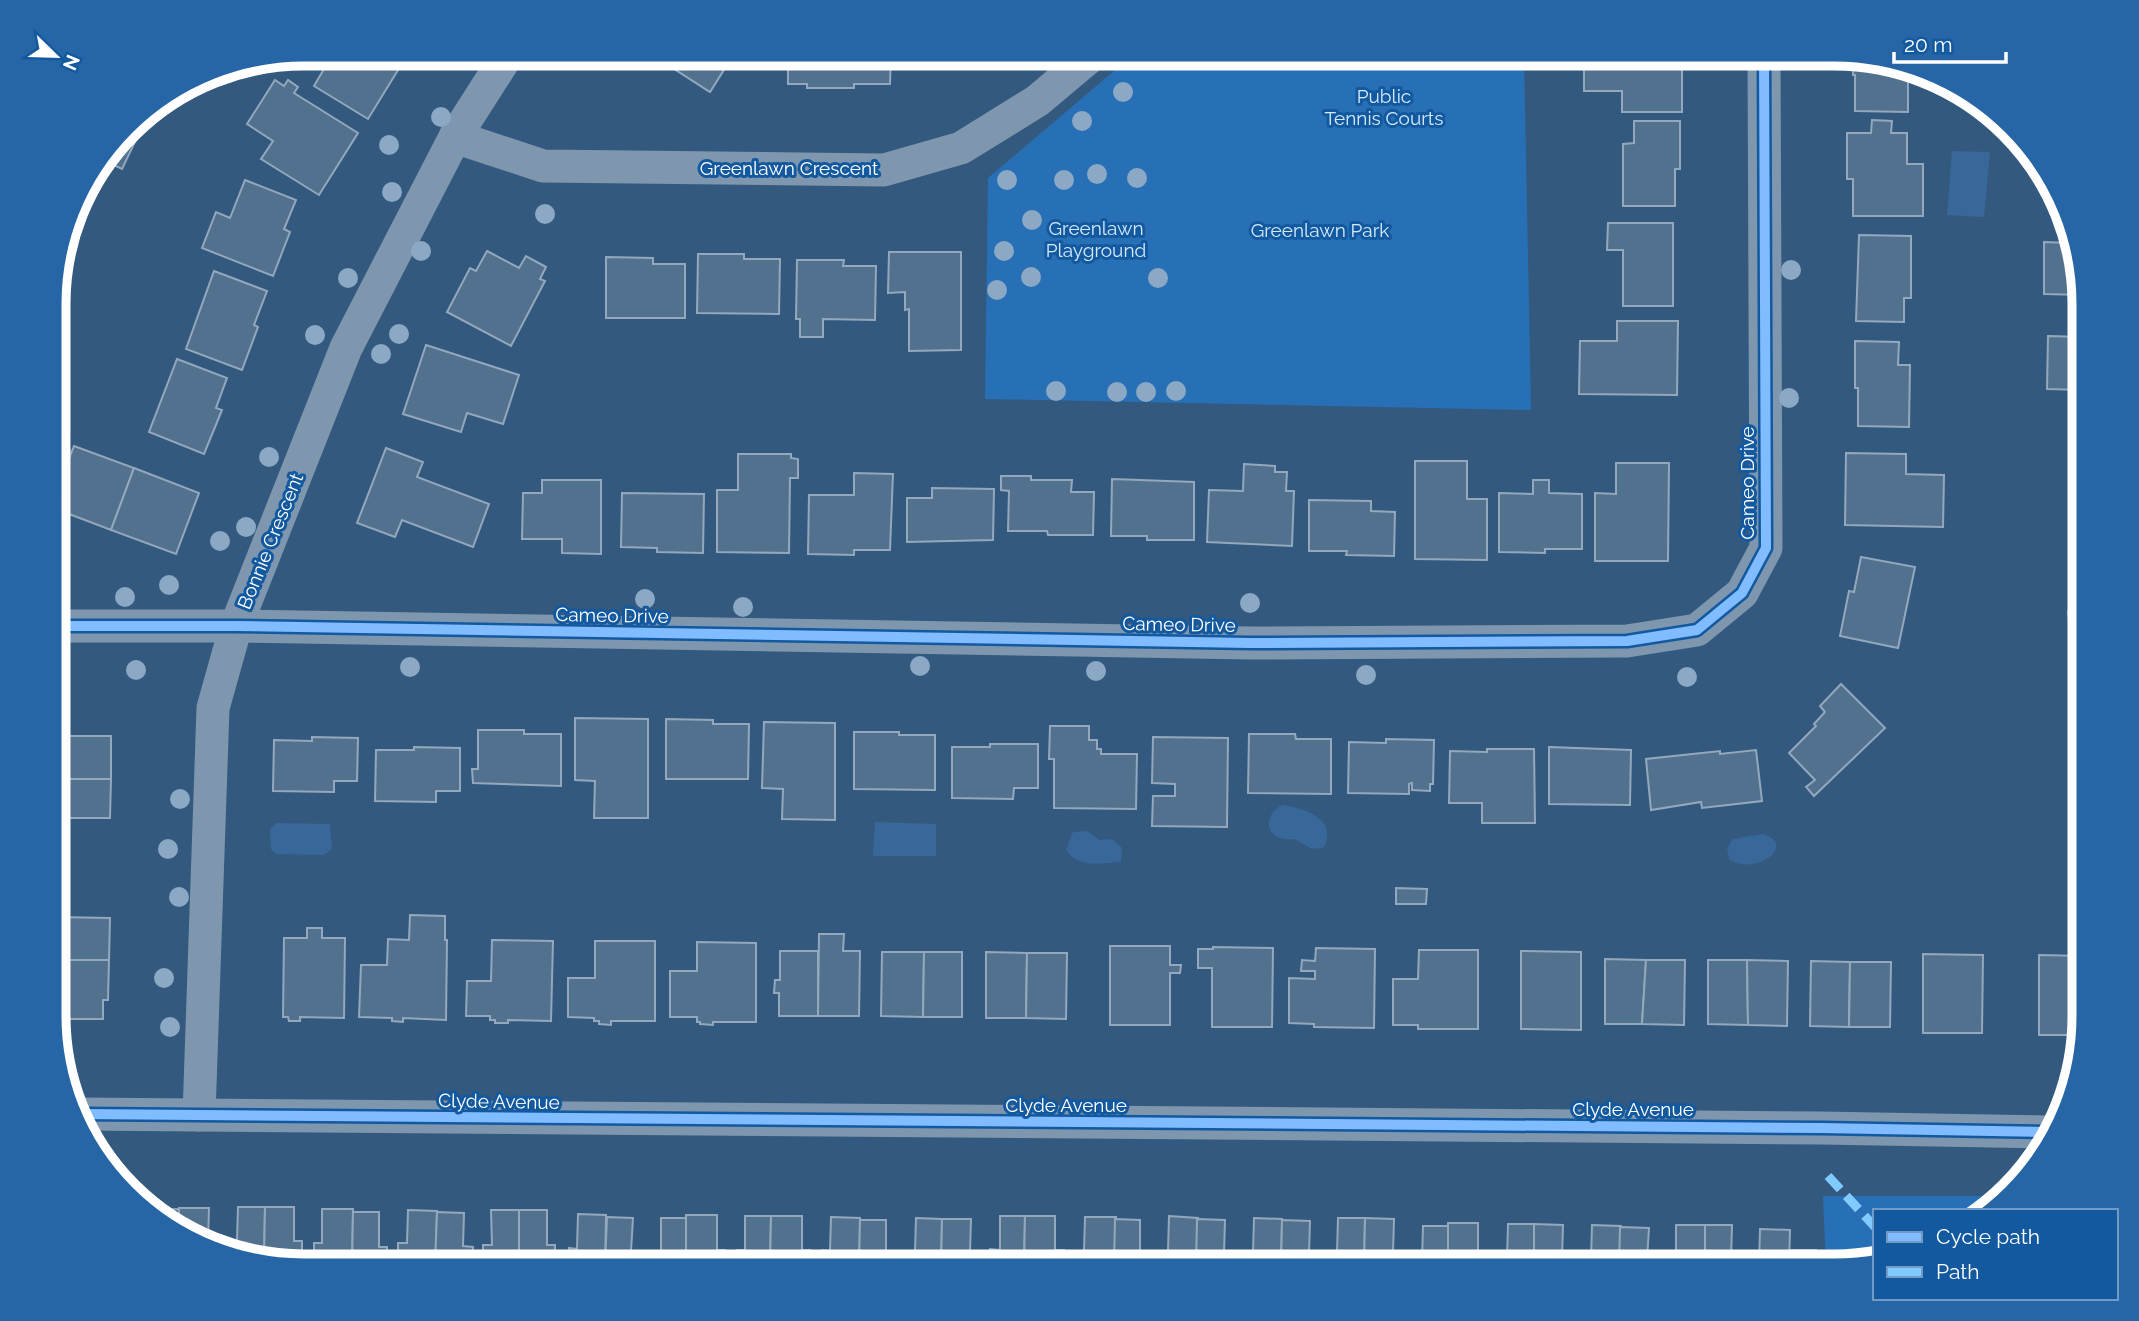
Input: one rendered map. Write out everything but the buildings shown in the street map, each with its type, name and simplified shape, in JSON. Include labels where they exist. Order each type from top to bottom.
[{"type":"street","name":"Bonnie Crescent","points":[[199,1115],[213,708],[236,626],[346,348],[455,137],[500,66]]},
{"type":"street","name":"Greenlawn Crescent","points":[[455,137],[543,166],[884,170],[961,148],[1037,101],[1079,66]]},
{"type":"street","name":"Cameo Drive","points":[[66,626],[236,626],[1250,643],[1627,641],[1697,629],[1742,593],[1766,548],[1765,66]]},
{"type":"street","name":"Clyde Avenue","points":[[88,1114],[2043,1132]]},
{"type":"green space","name":"Greenlawn Park","points":[[1120,66],[1524,66],[1531,410],[985,399],[988,178]]},
{"type":"green space","points":[[1823,1196],[1990,1196],[1974,1209],[1873,1209],[1873,1251],[1825,1254]]},
{"type":"shaded area","points":[[1952,151],[1990,152],[1984,217],[1947,215]]},
{"type":"shaded area","points":[[1282,805],[1309,812],[1323,822],[1327,837],[1324,847],[1311,848],[1294,839],[1278,837],[1273,833],[1269,822],[1275,810]]},
{"type":"shaded area","points":[[875,822],[936,824],[936,856],[873,856]]},
{"type":"shaded area","points":[[276,823],[330,824],[332,849],[324,855],[276,854],[271,849],[270,830]]},
{"type":"shaded area","points":[[1088,831],[1099,840],[1112,839],[1122,848],[1121,862],[1090,864],[1071,856],[1066,850],[1073,832]]},
{"type":"shaded area","points":[[1763,834],[1773,839],[1776,845],[1775,851],[1769,857],[1751,864],[1730,860],[1727,850],[1732,839]]},
{"type":"marked path","points":[[1828,1176],[1873,1225]]},
{"type":"cycle path","points":[[66,626],[236,626],[1250,643],[1627,641],[1697,630],[1742,593],[1766,548],[1764,66]]},
{"type":"cycle path","points":[[88,1114],[2043,1132]]},
{"type":"park label","name":"Public Tennis Courts","points":[[1384,107]]},
{"type":"park label","name":"Greenlawn Playground","points":[[1096,239]]}]
